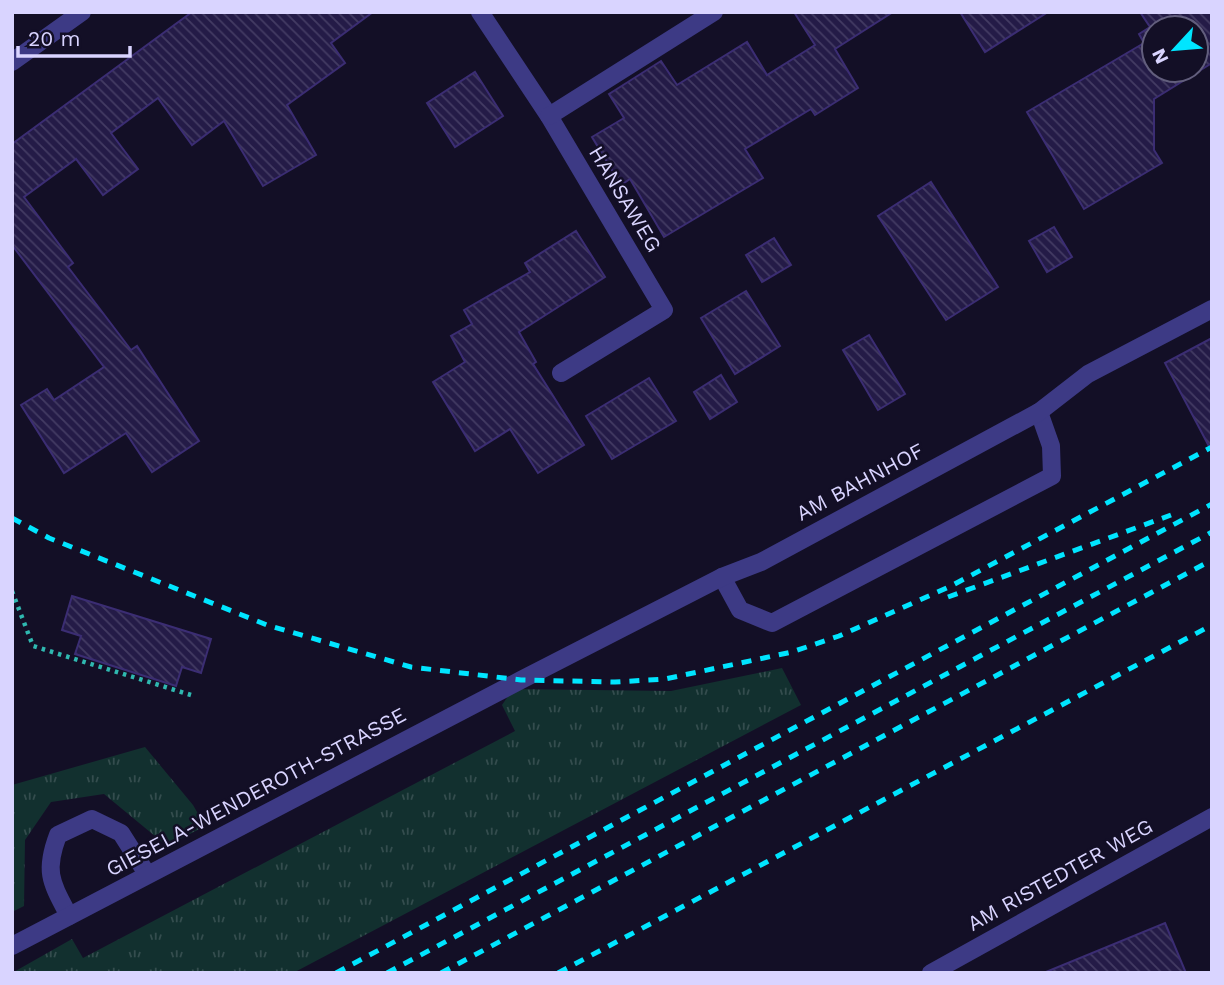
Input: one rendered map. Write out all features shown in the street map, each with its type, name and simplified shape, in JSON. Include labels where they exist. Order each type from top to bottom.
[{"type":"street","name":"HANSAWEG","points":[[480,12],[549,116],[664,310],[561,373]]},
{"type":"street","points":[[549,116],[714,12]]},
{"type":"street","points":[[12,62],[74,14]]},
{"type":"street","name":"AM BAHNHOF","points":[[521,680],[723,577],[761,562],[1039,412],[1088,374],[1212,309]]},
{"type":"street","points":[[723,577],[740,610],[772,623],[1052,476],[1051,446],[1039,412]]},
{"type":"street","name":"GIESELA-WENDEROTH-STRASSE","points":[[12,946],[521,680]]},
{"type":"street","name":"AM RISTEDTER WEG","points":[[931,973],[1212,817]]},
{"type":"street","points":[[69,916],[54,887],[48,860],[58,835],[92,819],[121,833],[147,874]]},
{"type":"path","points":[[12,591],[33,646],[191,695]]},
{"type":"green space","points":[[782,668],[801,705],[293,973],[12,973],[72,939],[83,958],[515,731],[502,705],[513,689],[671,691]]},
{"type":"green space","points":[[145,747],[193,805],[205,826],[167,846],[104,794],[51,802],[25,840],[24,906],[12,912],[12,785]]},
{"type":"building","points":[[192,12],[373,12],[331,43],[345,63],[287,105],[316,155],[263,186],[224,121],[192,145],[158,98],[111,133],[138,169],[103,195],[76,159],[24,197],[73,263],[68,267],[131,350],[137,346],[199,441],[152,472],[126,433],[64,473],[21,405],[47,389],[54,400],[104,367],[12,245],[12,144]]},
{"type":"building","points":[[794,12],[893,12],[835,49],[858,88],[815,115],[811,109],[745,149],[763,178],[664,237],[630,179],[621,185],[592,137],[624,118],[609,94],[661,61],[677,85],[747,42],[767,75],[815,45]]},
{"type":"building","points":[[960,12],[1048,12],[985,52]]},
{"type":"building","points":[[1140,12],[1212,12],[1210,64],[1210,14]]},
{"type":"building","points":[[1140,45],[1140,84],[1178,84],[1154,99],[1154,150],[1162,163],[1084,209],[1027,112]]},
{"type":"building","points":[[475,72],[503,116],[455,147],[427,103]]},
{"type":"building","points":[[931,182],[998,287],[946,320],[878,216]]},
{"type":"building","points":[[1054,227],[1072,257],[1047,272],[1029,241]]},
{"type":"building","points":[[576,231],[605,277],[519,332],[536,362],[533,364],[584,445],[538,473],[510,429],[475,451],[433,382],[465,362],[451,336],[472,324],[464,310],[530,272],[525,263]]},
{"type":"building","points":[[774,238],[791,265],[762,282],[746,255]]},
{"type":"building","points":[[746,291],[780,346],[735,374],[701,318]]},
{"type":"building","points":[[869,335],[905,394],[878,410],[843,350]]},
{"type":"building","points":[[1212,338],[1212,452],[1165,363]]},
{"type":"building","points":[[721,375],[737,402],[710,419],[694,392]]},
{"type":"building","points":[[649,378],[676,421],[612,459],[586,416]]},
{"type":"building","points":[[72,596],[211,639],[201,673],[182,667],[176,686],[75,654],[81,636],[62,630]]},
{"type":"building","points":[[1165,923],[1186,973],[1046,973],[1046,972]]},
{"type":"railway","points":[[12,518],[49,538],[267,625],[411,667],[521,680],[615,682],[665,679],[792,652],[839,636],[951,586],[1212,447]]},
{"type":"railway","points":[[336,973],[1212,504]]},
{"type":"railway","points":[[948,597],[1171,515]]},
{"type":"railway","points":[[387,973],[1212,532]]},
{"type":"railway","points":[[441,973],[1212,560]]},
{"type":"railway","points":[[558,973],[1212,625]]}]
